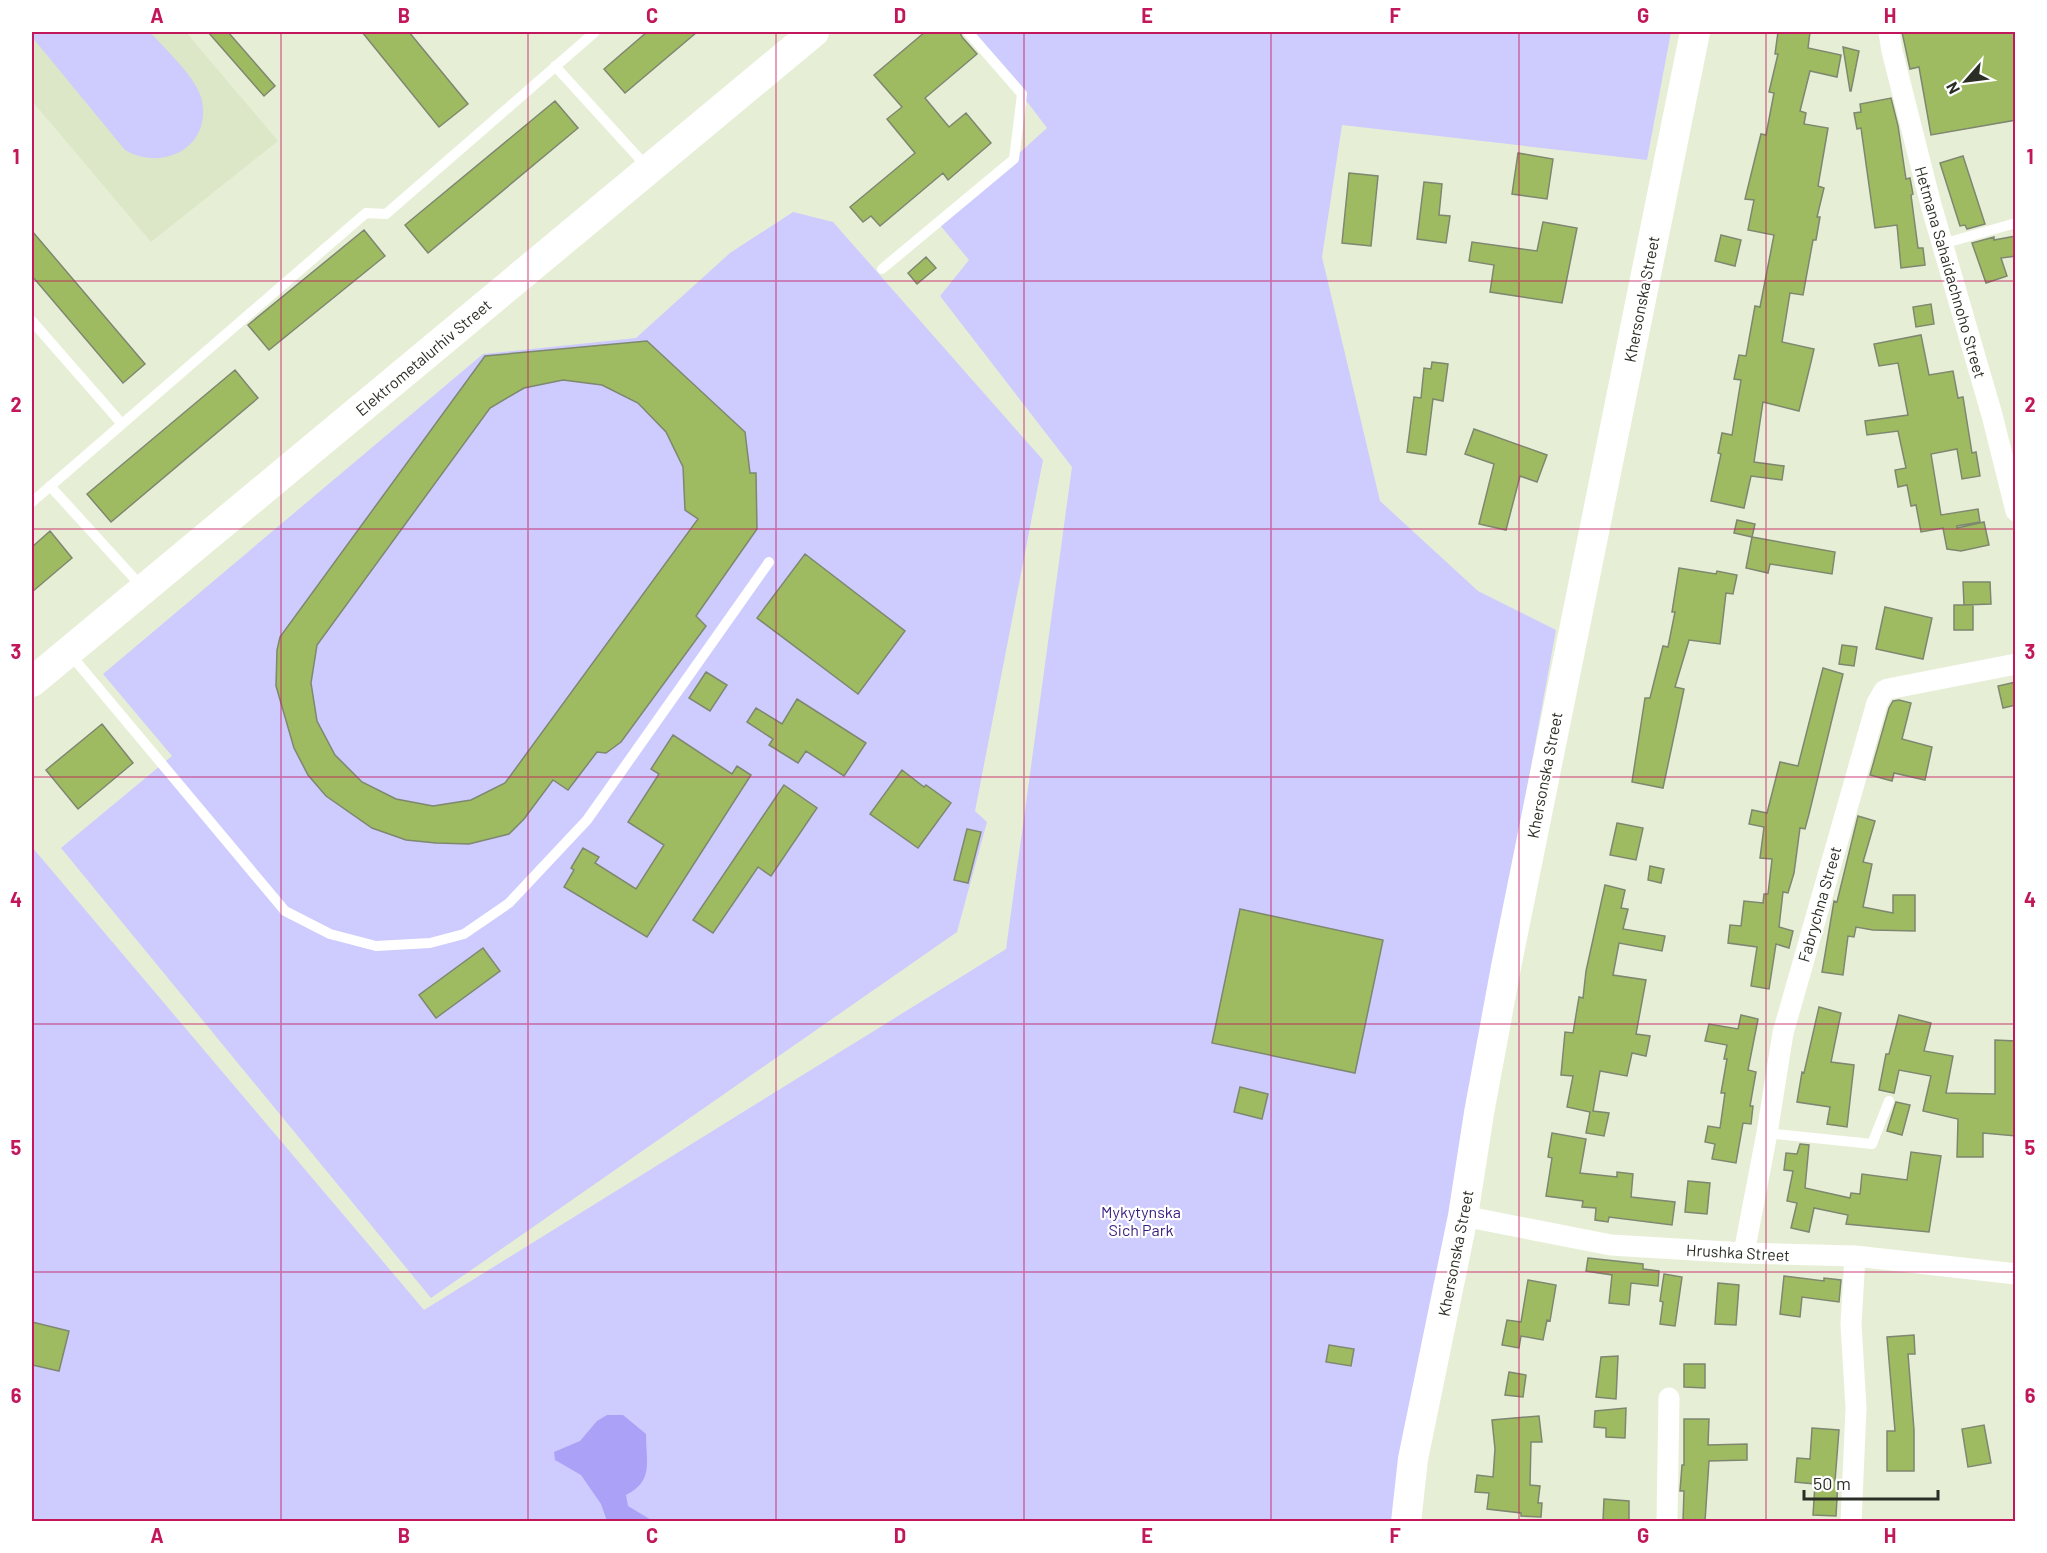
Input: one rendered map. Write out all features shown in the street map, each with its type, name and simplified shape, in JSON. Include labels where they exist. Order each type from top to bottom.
[{"type":"main road","name":"Elektrometalurhiv Street","points":[[32,682],[814,32]]},
{"type":"main road","name":"Khersonska Street","points":[[1406,1521],[1413,1459],[1463,1216],[1506,967],[1695,32]]},
{"type":"street","name":"Hetmana Sahaidachnoho Street","points":[[1889,32],[1942,244],[2012,485],[2016,511]]},
{"type":"street","name":"Fabrychna Street","points":[[1744,1254],[1783,1033],[1877,703],[1884,691],[1888,689],[2016,664]]},
{"type":"street","name":"Hrushka Street","points":[[1463,1216],[1611,1245],[1744,1254],[1855,1256],[2016,1274]]},
{"type":"street","points":[[1851,1521],[1856,1408],[1851,1324],[1855,1256]]},
{"type":"street","points":[[1667,1521],[1669,1398]]},
{"type":"lane","points":[[32,502],[366,213],[386,214],[595,32]]},
{"type":"lane","points":[[882,269],[1014,159],[1022,94],[968,32]]},
{"type":"lane","points":[[555,66],[648,169]]},
{"type":"lane","points":[[1942,244],[2016,223]]},
{"type":"lane","points":[[32,321],[122,424]]},
{"type":"lane","points":[[50,486],[144,589]]},
{"type":"lane","points":[[68,652],[285,911],[330,934],[375,946],[430,943],[464,934],[509,903],[586,820],[768,562]]},
{"type":"lane","points":[[1767,1133],[1872,1144],[1889,1101]]},
{"type":"shaded area","points":[[32,32],[186,32],[278,141],[151,242],[32,101]]},
{"type":"shaded area","points":[[607,1415],[623,1415],[646,1434],[647,1470],[645,1477],[635,1490],[626,1495],[628,1506],[653,1521],[607,1521],[601,1504],[581,1475],[555,1460],[554,1452],[580,1441],[597,1421]]},
{"type":"green space","points":[[32,32],[150,32],[186,71],[201,97],[203,114],[200,129],[193,141],[183,150],[170,156],[156,158],[140,156],[125,150],[32,37]]},
{"type":"green space","name":"Mykytynska Sich Park","points":[[974,32],[1671,32],[1647,160],[1342,125],[1322,257],[1380,501],[1478,591],[1556,630],[1429,1323],[1396,1521],[32,1521],[32,847],[424,1310],[1006,949],[1072,467],[940,296],[969,260],[940,225],[1047,128]]},
{"type":"green space","points":[[793,212],[833,222],[1043,460],[975,811],[987,822],[957,932],[431,1298],[61,848],[172,756],[103,674],[483,354],[636,338],[730,253]]},
{"type":"building","points":[[208,32],[228,32],[275,86],[264,96]]},
{"type":"building","points":[[362,32],[409,32],[468,104],[439,127]]},
{"type":"building","points":[[647,32],[697,32],[625,93],[604,69]]},
{"type":"building","points":[[925,32],[960,32],[977,54],[925,98],[949,127],[966,113],[991,143],[948,180],[943,173],[880,226],[871,216],[863,222],[850,207],[915,153],[887,119],[902,107],[874,75]]},
{"type":"building","points":[[1778,32],[1810,32],[1808,48],[1841,55],[1837,77],[1810,71],[1800,111],[1806,113],[1804,124],[1828,128],[1818,186],[1824,188],[1817,217],[1820,217],[1816,240],[1813,240],[1803,295],[1790,293],[1782,342],[1814,349],[1799,411],[1763,402],[1754,462],[1784,466],[1782,480],[1751,476],[1744,508],[1711,501],[1721,454],[1718,453],[1722,433],[1732,435],[1741,380],[1734,379],[1739,355],[1746,356],[1755,306],[1760,307],[1774,235],[1748,230],[1754,200],[1745,199],[1761,134],[1766,135],[1774,93],[1769,92],[1778,54],[1775,54]]},
{"type":"building","points":[[1902,32],[2016,32],[2016,120],[1931,135],[1919,67],[1910,69]]},
{"type":"building","points":[[1843,47],[1859,51],[1851,91],[1850,91]]},
{"type":"building","points":[[1891,98],[1906,179],[1910,178],[1913,194],[1911,195],[1918,248],[1923,248],[1925,265],[1901,268],[1897,225],[1875,228],[1861,128],[1857,129],[1854,113],[1861,112],[1860,104]]},
{"type":"building","points":[[555,101],[578,128],[428,253],[405,225]]},
{"type":"building","points":[[1518,153],[1553,159],[1547,199],[1512,194]]},
{"type":"building","points":[[1963,156],[1985,224],[1967,229],[1965,225],[1960,226],[1940,163]]},
{"type":"building","points":[[1349,173],[1378,176],[1371,246],[1342,243]]},
{"type":"building","points":[[1424,182],[1442,184],[1439,215],[1450,216],[1446,243],[1417,239]]},
{"type":"building","points":[[1543,222],[1577,228],[1562,303],[1490,292],[1494,265],[1469,261],[1472,242],[1537,251]]},
{"type":"building","points":[[364,230],[385,256],[269,350],[248,325]]},
{"type":"building","points":[[32,231],[145,364],[123,383],[32,276]]},
{"type":"building","points":[[1721,235],[1741,240],[1735,266],[1715,261]]},
{"type":"building","points":[[2016,236],[2016,256],[2001,258],[2007,276],[1986,283],[1972,243],[1994,237],[1994,240]]},
{"type":"building","points":[[926,257],[936,268],[917,284],[908,273]]},
{"type":"building","points":[[1931,304],[1934,324],[1916,327],[1913,307]]},
{"type":"building","points":[[1921,335],[1929,375],[1953,371],[1958,398],[1963,397],[1972,453],[1976,452],[1980,476],[1962,479],[1957,449],[1931,454],[1941,515],[1978,509],[1980,522],[1957,526],[1957,528],[1984,522],[1989,545],[1961,551],[1947,549],[1943,528],[1921,532],[1916,505],[1911,506],[1907,485],[1898,487],[1895,470],[1906,468],[1898,431],[1867,435],[1865,421],[1908,415],[1898,363],[1879,366],[1874,344]]},
{"type":"building","points":[[647,341],[745,432],[750,473],[756,473],[757,529],[696,616],[706,626],[621,742],[606,753],[597,752],[568,790],[553,780],[524,819],[509,834],[469,844],[406,840],[372,828],[326,796],[308,775],[294,748],[276,686],[277,650],[280,637],[485,356]],"holes":[[[563,380],[602,385],[638,403],[666,432],[683,467],[685,510],[698,519],[505,783],[471,800],[433,806],[396,799],[362,782],[335,755],[317,721],[311,683],[317,645],[490,408],[524,388]]]},
{"type":"building","points":[[1432,362],[1448,364],[1443,401],[1433,399],[1426,455],[1407,452],[1414,397],[1421,398],[1424,368],[1431,369]]},
{"type":"building","points":[[235,370],[258,398],[111,522],[87,494]]},
{"type":"building","points":[[1474,429],[1547,455],[1537,482],[1520,476],[1506,530],[1479,524],[1494,464],[1465,454]]},
{"type":"building","points":[[1737,520],[1755,524],[1752,537],[1734,533]]},
{"type":"building","points":[[50,531],[72,558],[32,592],[32,547]]},
{"type":"building","points":[[1752,537],[1835,552],[1832,574],[1770,564],[1768,573],[1746,568]]},
{"type":"building","points":[[805,554],[905,631],[858,694],[757,618]]},
{"type":"building","points":[[1679,568],[1737,575],[1733,594],[1726,593],[1720,644],[1689,640],[1675,687],[1684,689],[1663,788],[1632,782],[1645,698],[1650,698],[1663,646],[1668,647],[1675,612],[1672,612]]},
{"type":"building","points":[[1963,582],[1990,582],[1991,604],[1964,605]]},
{"type":"building","points":[[1954,605],[1973,605],[1973,630],[1954,630]]},
{"type":"building","points":[[1885,607],[1932,618],[1923,659],[1876,649]]},
{"type":"building","points":[[1842,645],[1857,647],[1854,666],[1839,664]]},
{"type":"building","points":[[1823,668],[1843,674],[1805,829],[1800,828],[1794,873],[1788,893],[1783,892],[1779,927],[1793,931],[1789,948],[1776,944],[1769,989],[1751,986],[1757,947],[1728,943],[1730,925],[1741,926],[1744,901],[1763,903],[1764,894],[1768,894],[1772,859],[1760,858],[1764,827],[1749,824],[1752,810],[1767,813],[1780,762],[1798,766]]},
{"type":"building","points":[[706,672],[727,685],[710,711],[689,698]]},
{"type":"building","points":[[2016,682],[2016,705],[2003,708],[1998,686]]},
{"type":"building","points":[[797,699],[866,743],[844,776],[806,751],[798,763],[769,745],[773,739],[747,722],[756,708],[782,724]]},
{"type":"building","points":[[1893,701],[1911,703],[1902,739],[1932,747],[1925,780],[1894,773],[1892,781],[1870,775],[1889,708]]},
{"type":"building","points":[[102,724],[133,763],[78,809],[46,770]]},
{"type":"building","points":[[673,735],[732,774],[737,766],[751,775],[647,937],[564,887],[574,870],[571,868],[583,848],[599,857],[595,863],[636,889],[664,845],[628,822],[659,774],[651,769]]},
{"type":"building","points":[[902,770],[924,787],[926,785],[951,803],[918,848],[870,814]]},
{"type":"building","points":[[784,785],[817,808],[771,876],[758,867],[713,933],[693,920]]},
{"type":"building","points":[[1858,816],[1875,821],[1863,862],[1872,864],[1863,907],[1893,913],[1893,895],[1915,895],[1915,931],[1873,930],[1856,927],[1854,937],[1848,936],[1843,975],[1822,972],[1834,901],[1837,902]]},
{"type":"building","points":[[1617,823],[1643,828],[1636,860],[1610,855]]},
{"type":"building","points":[[967,829],[981,832],[968,883],[954,880]]},
{"type":"building","points":[[1650,866],[1664,869],[1661,883],[1648,880]]},
{"type":"building","points":[[1605,885],[1625,890],[1621,908],[1628,909],[1623,929],[1665,936],[1662,951],[1619,943],[1613,975],[1646,980],[1636,1034],[1650,1036],[1646,1056],[1632,1053],[1627,1076],[1600,1071],[1593,1111],[1609,1113],[1604,1136],[1586,1133],[1590,1112],[1567,1107],[1573,1076],[1561,1075],[1565,1032],[1573,1033],[1579,997],[1583,998],[1586,971]]},
{"type":"building","points":[[1240,909],[1383,940],[1355,1073],[1212,1043]]},
{"type":"building","points":[[483,948],[500,971],[436,1018],[419,995]]},
{"type":"building","points":[[1819,1007],[1841,1013],[1831,1062],[1854,1065],[1847,1127],[1827,1124],[1830,1107],[1797,1102],[1802,1072],[1804,1073]]},
{"type":"building","points":[[1741,1015],[1758,1019],[1748,1070],[1756,1072],[1750,1106],[1753,1106],[1751,1124],[1743,1123],[1736,1163],[1712,1159],[1715,1144],[1705,1142],[1708,1126],[1720,1128],[1725,1093],[1721,1093],[1727,1045],[1705,1041],[1709,1024],[1738,1029]]},
{"type":"building","points":[[1899,1015],[1931,1023],[1924,1051],[1953,1056],[1946,1093],[1995,1094],[1995,1040],[2016,1041],[2016,1136],[1983,1133],[1983,1157],[1957,1157],[1958,1119],[1923,1111],[1931,1076],[1899,1070],[1894,1093],[1879,1090],[1886,1054],[1889,1054]]},
{"type":"building","points":[[1240,1087],[1268,1094],[1262,1119],[1234,1112]]},
{"type":"building","points":[[1896,1102],[1910,1105],[1902,1135],[1887,1131]]},
{"type":"building","points":[[1552,1133],[1586,1139],[1580,1173],[1617,1177],[1617,1172],[1633,1174],[1631,1197],[1675,1202],[1672,1225],[1609,1217],[1608,1222],[1595,1220],[1596,1208],[1582,1207],[1583,1201],[1546,1196],[1552,1158],[1548,1157]]},
{"type":"building","points":[[1800,1144],[1809,1145],[1805,1188],[1850,1198],[1851,1193],[1860,1194],[1862,1174],[1907,1180],[1911,1152],[1941,1156],[1929,1232],[1846,1224],[1848,1215],[1814,1208],[1809,1232],[1791,1228],[1797,1203],[1787,1201],[1793,1171],[1784,1170],[1786,1153],[1797,1154]]},
{"type":"building","points":[[1688,1181],[1710,1183],[1707,1214],[1685,1212]]},
{"type":"building","points":[[1588,1258],[1643,1264],[1643,1269],[1659,1271],[1658,1286],[1631,1283],[1629,1305],[1609,1303],[1612,1275],[1586,1271]]},
{"type":"building","points":[[1664,1274],[1682,1277],[1675,1326],[1660,1324],[1663,1302],[1660,1301]]},
{"type":"building","points":[[1784,1276],[1824,1281],[1824,1278],[1841,1280],[1839,1302],[1802,1297],[1800,1317],[1780,1314]]},
{"type":"building","points":[[1528,1280],[1556,1285],[1550,1321],[1547,1320],[1543,1340],[1521,1336],[1519,1348],[1502,1345],[1507,1320],[1521,1322]]},
{"type":"building","points":[[1718,1283],[1739,1285],[1736,1325],[1715,1324]]},
{"type":"building","points":[[32,1322],[69,1331],[59,1371],[32,1365]]},
{"type":"building","points":[[1914,1335],[1915,1354],[1908,1354],[1914,1430],[1914,1471],[1887,1471],[1887,1431],[1895,1431],[1887,1337]]},
{"type":"building","points":[[1329,1345],[1354,1349],[1351,1366],[1326,1362]]},
{"type":"building","points":[[1618,1356],[1616,1399],[1596,1397],[1601,1357]]},
{"type":"building","points":[[1684,1364],[1705,1364],[1705,1388],[1684,1387]]},
{"type":"building","points":[[1509,1372],[1526,1375],[1523,1397],[1505,1395]]},
{"type":"building","points":[[1626,1408],[1625,1438],[1606,1437],[1606,1428],[1594,1427],[1595,1411]]},
{"type":"building","points":[[1539,1416],[1542,1442],[1531,1442],[1530,1485],[1540,1486],[1538,1503],[1542,1503],[1541,1517],[1521,1516],[1521,1513],[1487,1509],[1489,1493],[1475,1492],[1477,1475],[1493,1477],[1495,1449],[1492,1420]]},
{"type":"building","points":[[1684,1419],[1709,1419],[1708,1445],[1747,1444],[1747,1460],[1709,1461],[1705,1521],[1683,1521],[1684,1491],[1680,1491],[1682,1465],[1684,1465]]},
{"type":"building","points":[[1984,1425],[1991,1463],[1968,1467],[1962,1429]]},
{"type":"building","points":[[1812,1428],[1839,1430],[1835,1481],[1838,1481],[1836,1516],[1813,1515],[1815,1484],[1795,1482],[1797,1458],[1810,1459]]},
{"type":"building","points":[[1604,1499],[1629,1501],[1629,1521],[1603,1521]]}]
